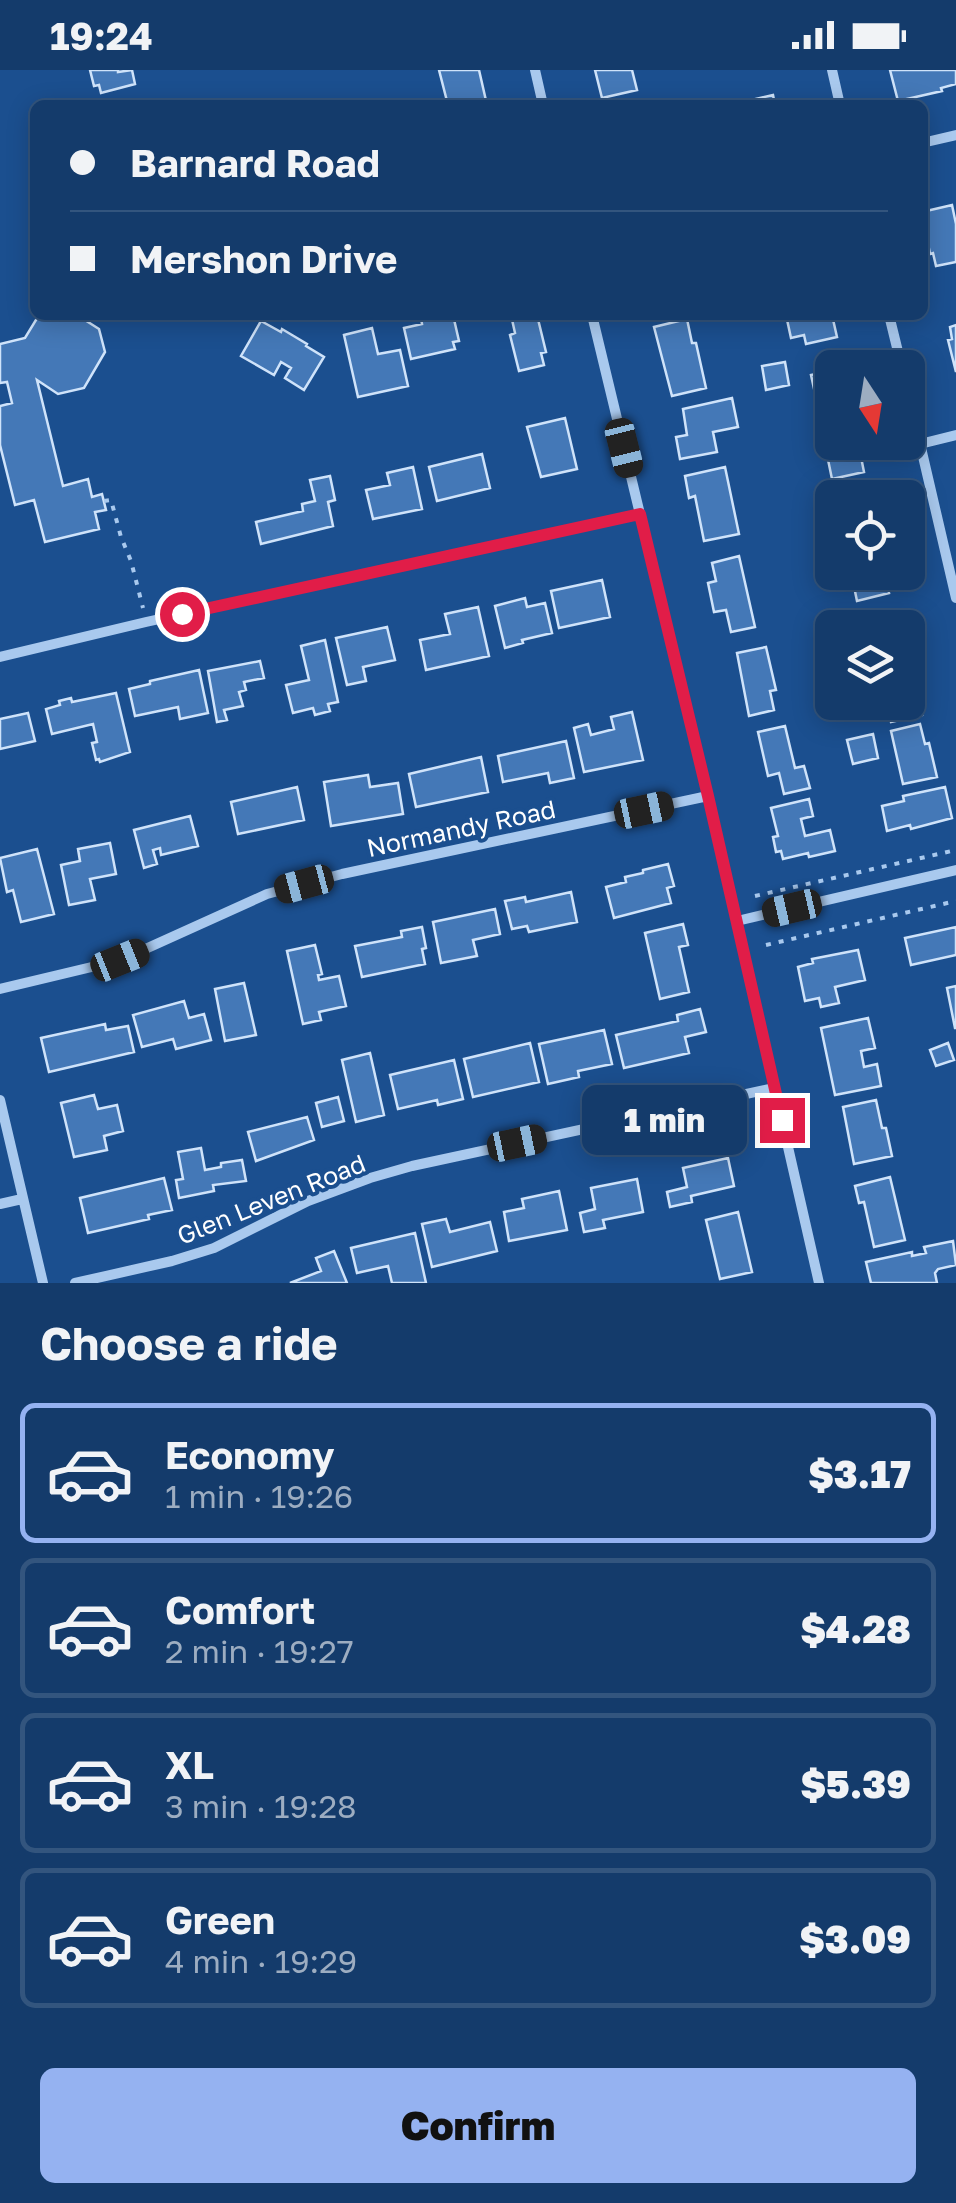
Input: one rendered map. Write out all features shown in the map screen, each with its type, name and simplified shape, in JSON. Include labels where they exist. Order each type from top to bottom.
[{"type":"street","points":[[534,70],[542,100]]},
{"type":"street","points":[[832,70],[839,100]]},
{"type":"street","points":[[928,142],[956,136]]},
{"type":"street","points":[[593,320],[708,796],[819,1283]]},
{"type":"street","points":[[891,320],[898,350]]},
{"type":"street","points":[[925,443],[956,435]]},
{"type":"street","points":[[924,460],[956,598]]},
{"type":"street","points":[[0,657],[640,514]]},
{"type":"street","name":"Normandy Road","points":[[0,989],[120,960],[267,894],[342,874],[708,796]]},
{"type":"street","points":[[737,921],[956,870]]},
{"type":"street","name":"Glen Leven Road","points":[[76,1283],[214,1248],[308,1201],[370,1178],[774,1088]]},
{"type":"street","points":[[0,1100],[43,1283]]},
{"type":"street","points":[[0,1204],[22,1199]]},
{"type":"path","points":[[104,501],[111,500],[132,561],[146,622]]},
{"type":"path","points":[[755,896],[956,850]]},
{"type":"path","points":[[766,945],[956,901]]},
{"type":"building","points":[[90,70],[132,70],[135,84],[101,93],[99,85],[94,86]]},
{"type":"building","points":[[439,70],[479,70],[486,100],[447,100]]},
{"type":"building","points":[[595,70],[632,70],[637,90],[602,98]]},
{"type":"building","points":[[890,70],[956,70],[956,84],[941,88],[942,91],[898,100]]},
{"type":"building","points":[[952,205],[956,262],[936,266],[928,243],[928,211]]},
{"type":"building","points":[[36,320],[85,320],[99,329],[105,352],[84,388],[58,394],[37,380],[63,486],[88,479],[92,497],[102,494],[106,510],[95,512],[99,529],[45,542],[34,500],[15,505],[0,445],[0,406],[12,403],[7,382],[0,383],[0,344],[25,338]]},
{"type":"building","points":[[421,320],[454,320],[459,341],[453,342],[455,349],[411,359],[404,328],[422,324]]},
{"type":"building","points":[[512,320],[538,320],[546,352],[541,353],[544,365],[519,371],[510,335],[515,333]]},
{"type":"building","points":[[687,320],[706,388],[672,396],[654,327]]},
{"type":"building","points":[[787,320],[833,320],[837,337],[806,344],[804,335],[791,338]]},
{"type":"building","points":[[261,321],[281,332],[282,329],[324,357],[304,390],[285,378],[291,368],[281,362],[274,375],[241,356]]},
{"type":"building","points":[[956,325],[956,372],[948,340],[952,339],[950,327]]},
{"type":"building","points":[[372,328],[378,354],[400,350],[408,386],[358,397],[344,335]]},
{"type":"building","points":[[785,362],[789,385],[766,390],[762,366]]},
{"type":"building","points":[[732,398],[738,427],[713,432],[717,452],[680,459],[676,437],[687,435],[683,409]]},
{"type":"building","points":[[565,418],[577,469],[541,477],[527,427]]},
{"type":"building","points":[[482,454],[490,488],[437,501],[429,467]]},
{"type":"building","points":[[828,460],[862,460],[864,472],[832,479]]},
{"type":"building","points":[[413,467],[422,509],[373,519],[366,490],[390,485],[387,473]]},
{"type":"building","points":[[725,467],[739,534],[704,541],[695,496],[689,498],[685,476]]},
{"type":"building","points":[[330,476],[335,500],[328,502],[333,526],[261,544],[256,522],[303,511],[302,504],[315,501],[310,480]]},
{"type":"building","points":[[739,556],[755,627],[731,632],[726,610],[714,612],[708,583],[716,581],[712,563]]},
{"type":"building","points":[[602,580],[610,617],[559,628],[551,591]]},
{"type":"building","points":[[855,590],[888,590],[889,593],[857,601]]},
{"type":"building","points":[[525,598],[527,607],[545,603],[552,633],[505,648],[495,606]]},
{"type":"building","points":[[478,607],[489,656],[426,670],[420,640],[450,634],[445,614]]},
{"type":"building","points":[[387,627],[395,660],[363,667],[366,681],[347,685],[336,638]]},
{"type":"building","points":[[325,640],[338,702],[328,704],[330,711],[315,715],[313,708],[293,713],[286,685],[309,680],[301,646]]},
{"type":"building","points":[[766,647],[776,690],[770,691],[774,710],[749,716],[737,653]]},
{"type":"building","points":[[260,661],[264,678],[244,682],[246,690],[239,692],[243,706],[224,710],[227,720],[217,722],[208,671]]},
{"type":"building","points":[[199,670],[208,713],[180,719],[178,707],[135,716],[129,689]]},
{"type":"building","points":[[116,693],[130,752],[96,760],[93,724],[52,734],[46,709],[71,698],[72,702]]},
{"type":"building","points":[[632,712],[643,760],[584,772],[574,728],[588,724],[591,735],[614,729],[611,717]]},
{"type":"building","points":[[28,713],[35,741],[0,749],[0,719]]},
{"type":"building","points":[[920,724],[937,777],[903,784],[891,731]]},
{"type":"building","points":[[785,726],[795,768],[804,766],[810,788],[784,794],[779,773],[768,776],[758,732]]},
{"type":"building","points":[[873,734],[878,758],[853,764],[847,740]]},
{"type":"building","points":[[566,741],[574,778],[550,783],[548,773],[503,782],[498,756]]},
{"type":"building","points":[[481,757],[488,792],[416,807],[409,774]]},
{"type":"building","points":[[368,775],[370,787],[398,783],[403,814],[331,826],[324,782]]},
{"type":"building","points":[[297,787],[304,820],[238,834],[231,802]]},
{"type":"building","points":[[945,787],[952,818],[887,831],[882,806],[904,801],[903,796]]},
{"type":"building","points":[[809,799],[813,816],[801,819],[805,836],[830,830],[835,851],[783,859],[781,851],[776,852],[773,837],[778,836],[771,808]]},
{"type":"building","points":[[190,816],[198,846],[161,855],[160,848],[153,850],[157,864],[144,868],[134,830]]},
{"type":"building","points":[[110,843],[116,874],[90,879],[95,900],[69,905],[61,865],[80,861],[78,849]]},
{"type":"building","points":[[37,849],[54,914],[21,922],[13,890],[7,892],[0,858]]},
{"type":"building","points":[[668,864],[674,886],[667,888],[671,903],[614,918],[606,887],[626,882],[625,877],[643,870]]},
{"type":"building","points":[[571,892],[577,922],[529,932],[527,926],[512,929],[505,901],[525,897],[526,902]]},
{"type":"building","points":[[495,909],[500,934],[473,940],[477,956],[441,963],[433,922]]},
{"type":"building","points":[[683,924],[688,945],[679,947],[689,992],[660,999],[645,933]]},
{"type":"building","points":[[422,927],[425,964],[362,977],[355,946],[402,937],[401,931]]},
{"type":"building","points":[[956,927],[956,955],[911,965],[905,938]]},
{"type":"building","points":[[315,945],[322,974],[318,975],[319,980],[339,976],[346,1006],[319,1012],[321,1020],[303,1024],[287,951]]},
{"type":"building","points":[[858,950],[865,980],[835,987],[839,1003],[821,1007],[819,998],[805,1001],[798,967],[813,963],[812,959]]},
{"type":"building","points":[[244,983],[256,1035],[225,1041],[215,989]]},
{"type":"building","points":[[956,986],[956,1028],[955,1028],[947,988]]},
{"type":"building","points":[[184,1001],[189,1018],[204,1014],[211,1040],[176,1049],[173,1039],[142,1047],[133,1015]]},
{"type":"building","points":[[700,1009],[706,1032],[685,1037],[689,1053],[624,1068],[616,1035],[678,1021],[677,1015]]},
{"type":"building","points":[[868,1018],[875,1048],[861,1051],[864,1067],[877,1064],[881,1086],[835,1095],[821,1028]]},
{"type":"building","points":[[105,1024],[106,1030],[128,1026],[134,1052],[49,1072],[41,1038]]},
{"type":"building","points":[[604,1030],[612,1064],[578,1071],[579,1077],[548,1084],[539,1044]]},
{"type":"building","points":[[530,1043],[539,1082],[473,1097],[464,1059]]},
{"type":"building","points":[[948,1043],[954,1060],[936,1066],[930,1050]]},
{"type":"building","points":[[370,1053],[384,1115],[356,1122],[342,1060]]},
{"type":"building","points":[[454,1060],[463,1099],[398,1109],[390,1075]]},
{"type":"building","points":[[94,1095],[98,1109],[117,1105],[123,1131],[104,1136],[107,1150],[74,1157],[61,1103]]},
{"type":"building","points":[[338,1097],[344,1121],[322,1127],[316,1103]]},
{"type":"building","points":[[876,1100],[892,1156],[854,1164],[843,1107]]},
{"type":"building","points":[[307,1117],[314,1140],[256,1161],[248,1132]]},
{"type":"building","points":[[201,1148],[205,1170],[242,1160],[246,1181],[213,1185],[214,1191],[179,1198],[176,1180],[183,1179],[178,1152]]},
{"type":"building","points":[[728,1158],[734,1186],[691,1196],[692,1202],[670,1207],[667,1192],[687,1187],[683,1168]]},
{"type":"building","points":[[890,1177],[905,1240],[874,1247],[864,1202],[859,1203],[855,1186]]},
{"type":"building","points":[[164,1178],[172,1210],[88,1233],[80,1198]]},
{"type":"building","points":[[637,1179],[643,1212],[603,1220],[605,1228],[584,1232],[580,1213],[595,1209],[591,1188]]},
{"type":"building","points":[[559,1191],[567,1230],[509,1241],[504,1212],[524,1208],[522,1199]]},
{"type":"building","points":[[738,1212],[752,1272],[720,1279],[706,1220]]},
{"type":"building","points":[[446,1219],[450,1232],[490,1222],[497,1251],[432,1267],[422,1224]]},
{"type":"building","points":[[415,1233],[426,1283],[392,1283],[388,1266],[357,1273],[351,1248]]},
{"type":"building","points":[[953,1241],[956,1265],[938,1269],[937,1283],[871,1283],[866,1262],[912,1252],[912,1256],[926,1253],[924,1247]]},
{"type":"building","points":[[334,1251],[347,1283],[290,1283],[321,1271],[316,1258]]},
{"type":"route","points":[[182,614],[640,514],[782,1120]]}]
